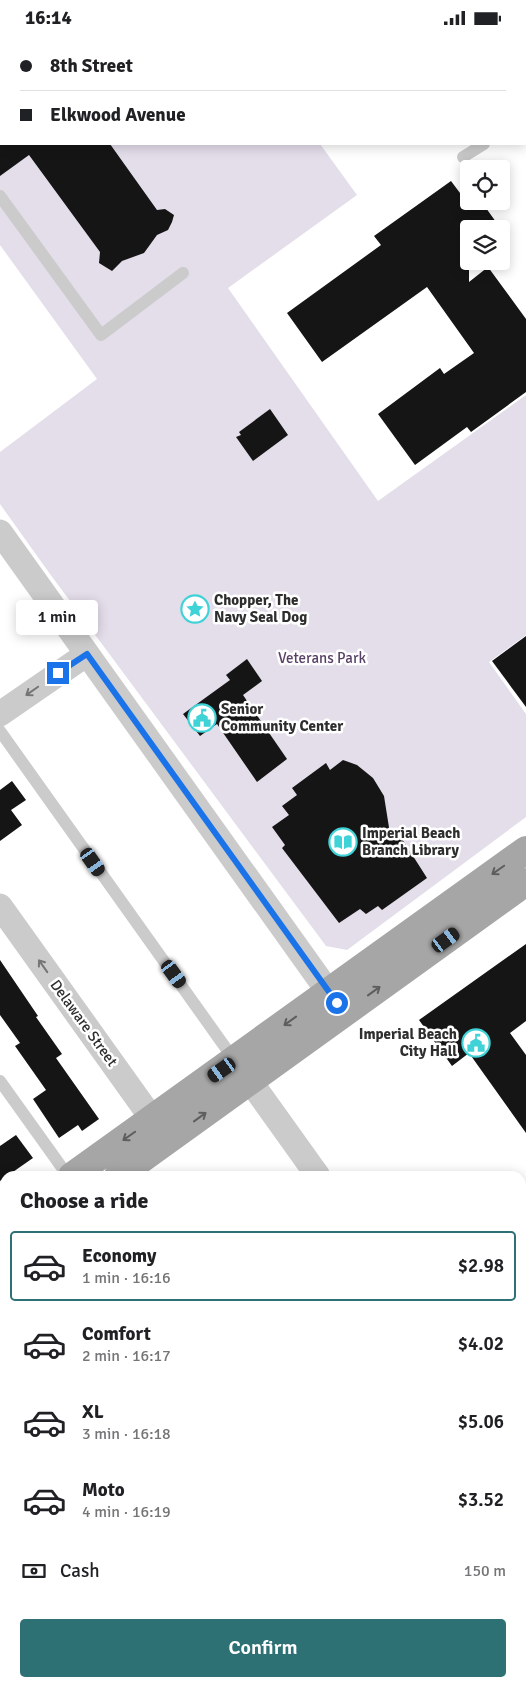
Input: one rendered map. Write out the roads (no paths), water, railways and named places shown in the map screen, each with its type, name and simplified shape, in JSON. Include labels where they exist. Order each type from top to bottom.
[{"type":"main road","points":[[337,1003],[411,931],[526,850]]},
{"type":"main road","points":[[82,1171],[160,1130],[337,1003],[526,882]]},
{"type":"main road","points":[[123,1171],[160,1130]]},
{"type":"street","points":[[0,532],[337,1003]]},
{"type":"street","points":[[0,713],[87,654]]},
{"type":"street","name":"Delaware Street","points":[[0,906],[160,1130]]},
{"type":"street","points":[[243,1071],[314,1171]]},
{"type":"lane","points":[[463,157],[482,145]]},
{"type":"lane","points":[[0,196],[100,335],[183,273]]},
{"type":"lane","points":[[0,731],[243,1071]]},
{"type":"lane","points":[[0,1081],[64,1171]]},
{"type":"place","name":"Chopper, The Navy Seal Dog","points":[[195,609]]},
{"type":"place","name":"Senior Community Center","points":[[202,718]]},
{"type":"place","name":"Imperial Beach Branch Library","points":[[343,842]]},
{"type":"place","name":"Imperial Beach City Hall","points":[[476,1043]]},
{"type":"park label","name":"Veterans Park","points":[[322,658]]}]
